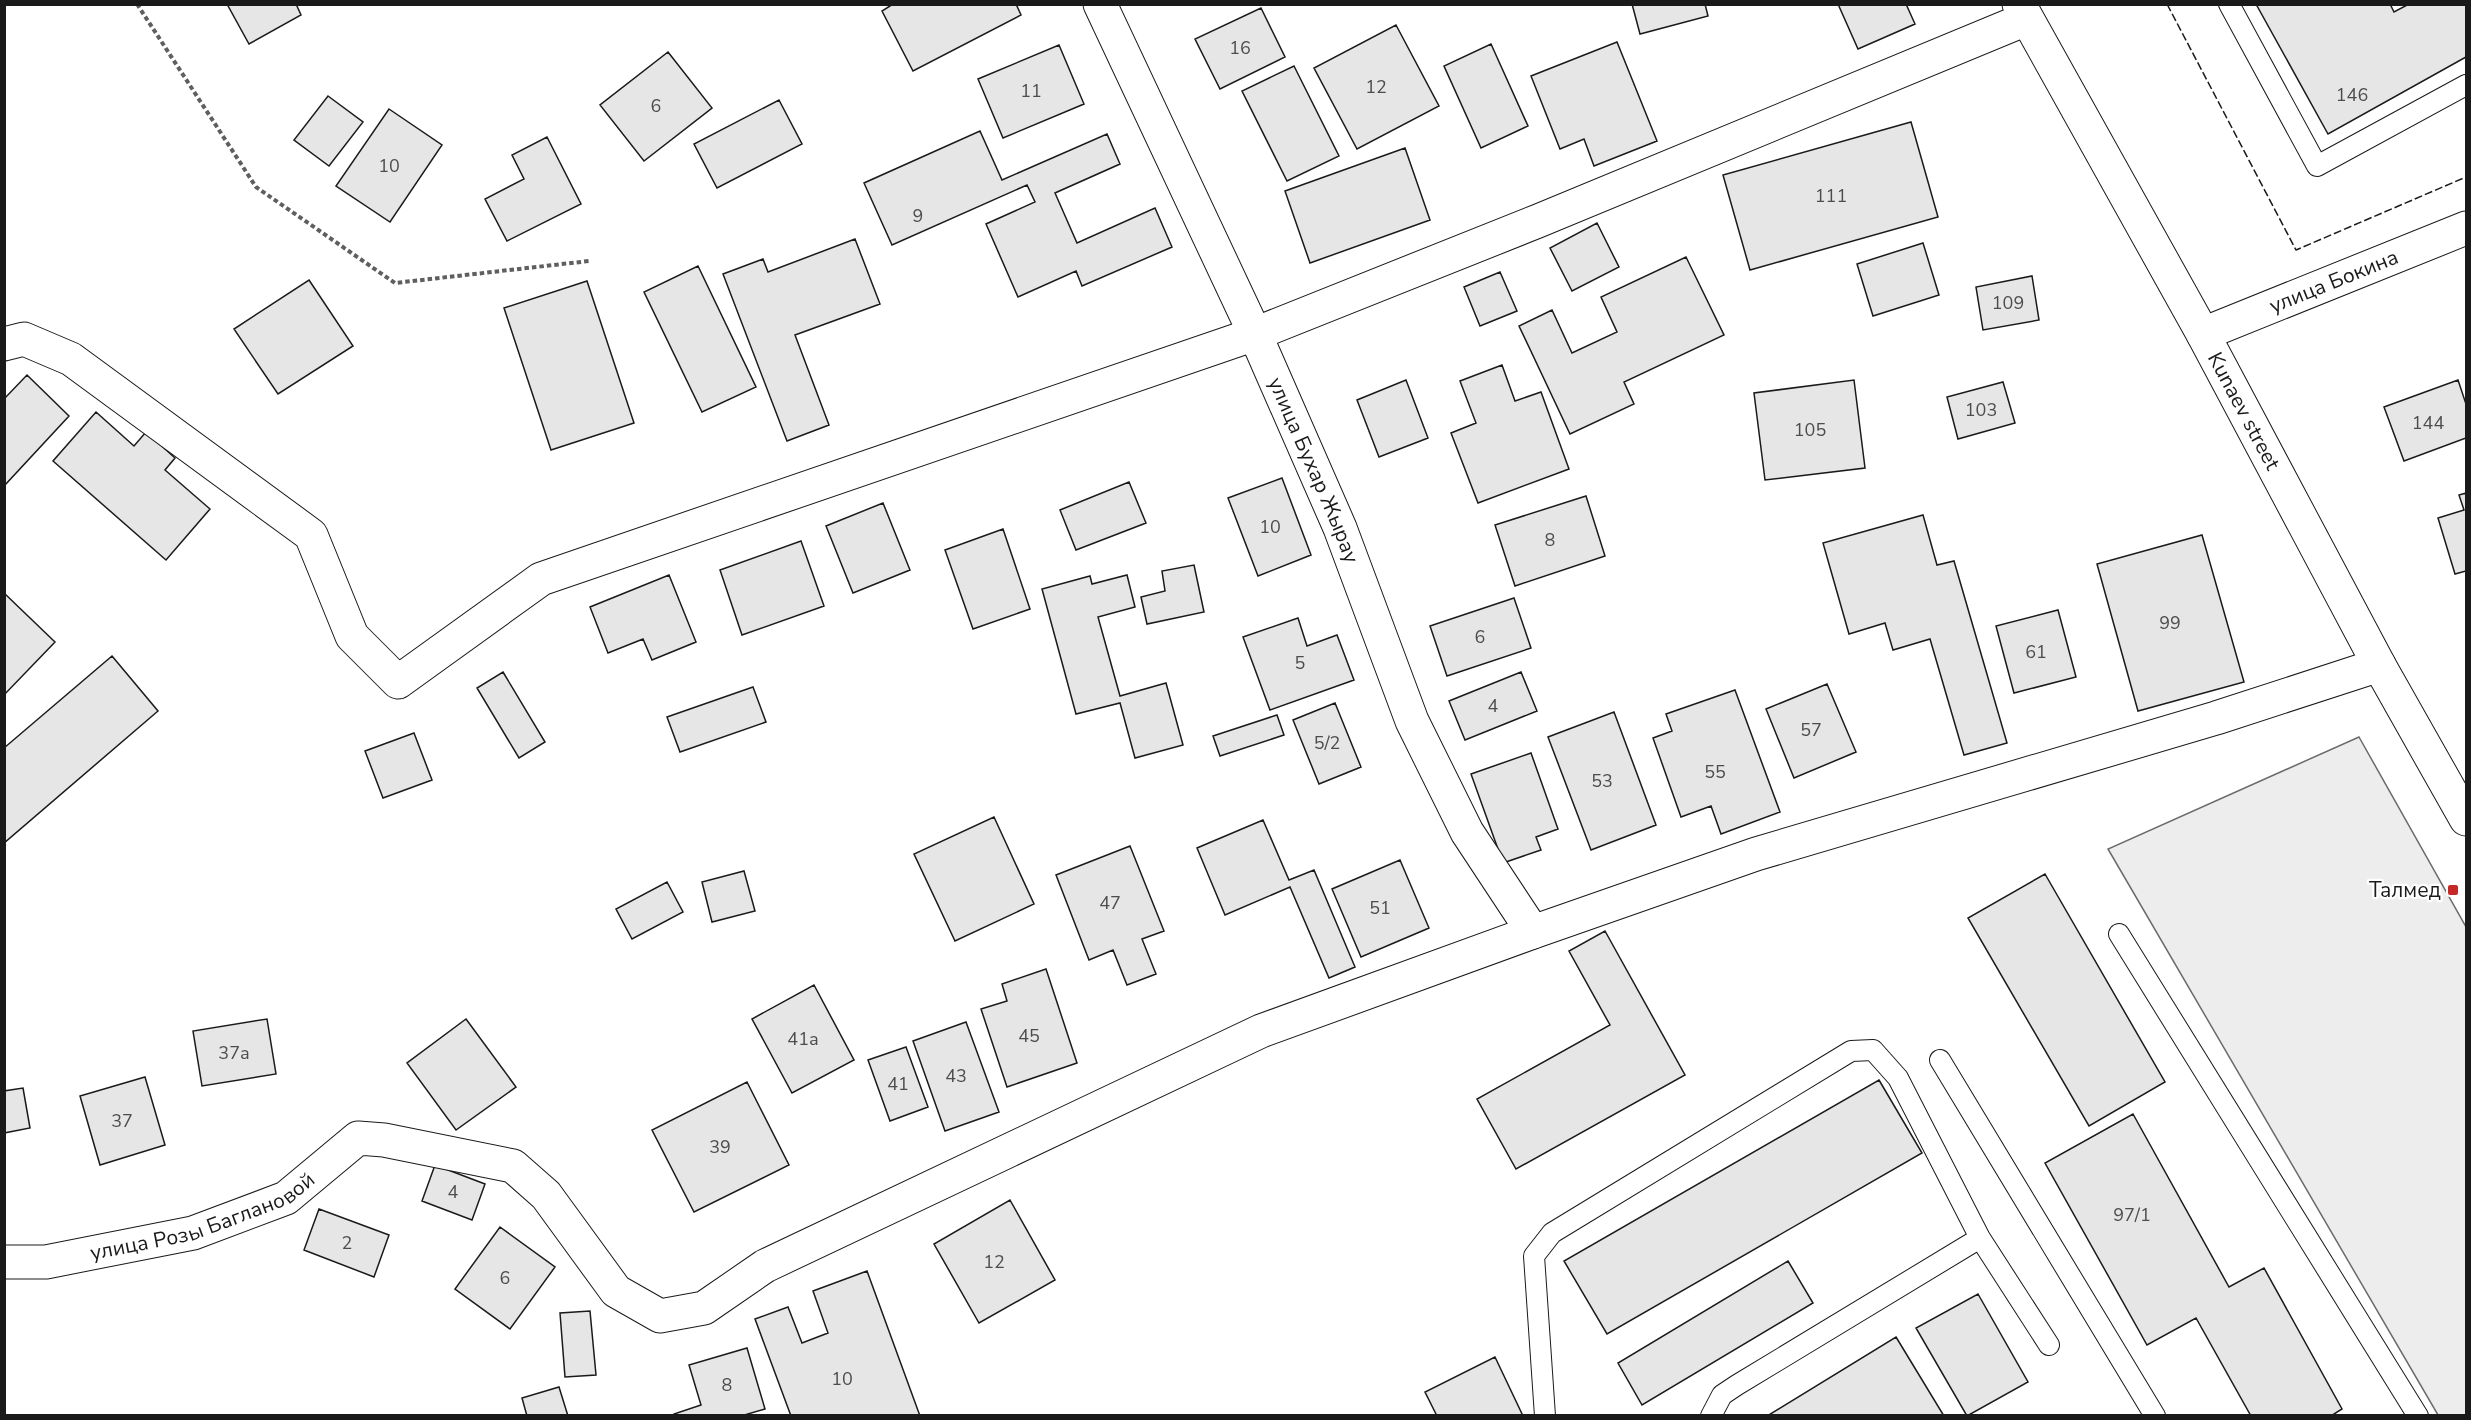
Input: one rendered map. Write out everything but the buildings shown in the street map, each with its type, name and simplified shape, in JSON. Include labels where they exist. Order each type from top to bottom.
[{"type":"street","name":"улица Бухар Жырау","points":[[1100,4],[1255,334],[1340,528],[1412,721],[1467,832],[1533,932]]},
{"type":"street","points":[[4,344],[24,339],[71,359],[311,536],[352,636],[398,682],[541,579],[1255,334],[1538,221],[2022,12]]},
{"type":"street","name":"Kunaev street","points":[[2022,12],[2202,334],[2379,665],[2466,819]]},
{"type":"street","name":"улица Бокина","points":[[2202,334],[2466,228]]},
{"type":"street","name":"улица Розы Баглановой","points":[[4,1262],[46,1262],[193,1233],[286,1198],[358,1138],[384,1140],[513,1166],[546,1195],[616,1291],[660,1316],[704,1308],[765,1266],[1261,1031],[1756,854],[2216,718],[2379,665]]},
{"type":"lane","points":[[2229,4],[2317,166],[2466,85]]},
{"type":"lane","points":[[2119,934],[2418,1416]]},
{"type":"lane","points":[[1545,1416],[1534,1256],[1552,1233],[1851,1051],[1873,1050],[1898,1078],[1980,1238],[2049,1345]]},
{"type":"lane","points":[[1940,1060],[2155,1416]]},
{"type":"lane","points":[[1711,1416],[1722,1395],[1737,1385],[1980,1238]]},
{"type":"path","points":[[137,4],[256,187],[395,283],[590,261]]},
{"type":"shaded area","points":[[2359,737],[2466,927],[2466,1415],[2438,1415],[2108,849]]},
{"type":"fence","points":[[2167,4],[2296,250],[2466,177]]},
{"type":"place","name":"Талмед","points":[[2453,890]]}]
